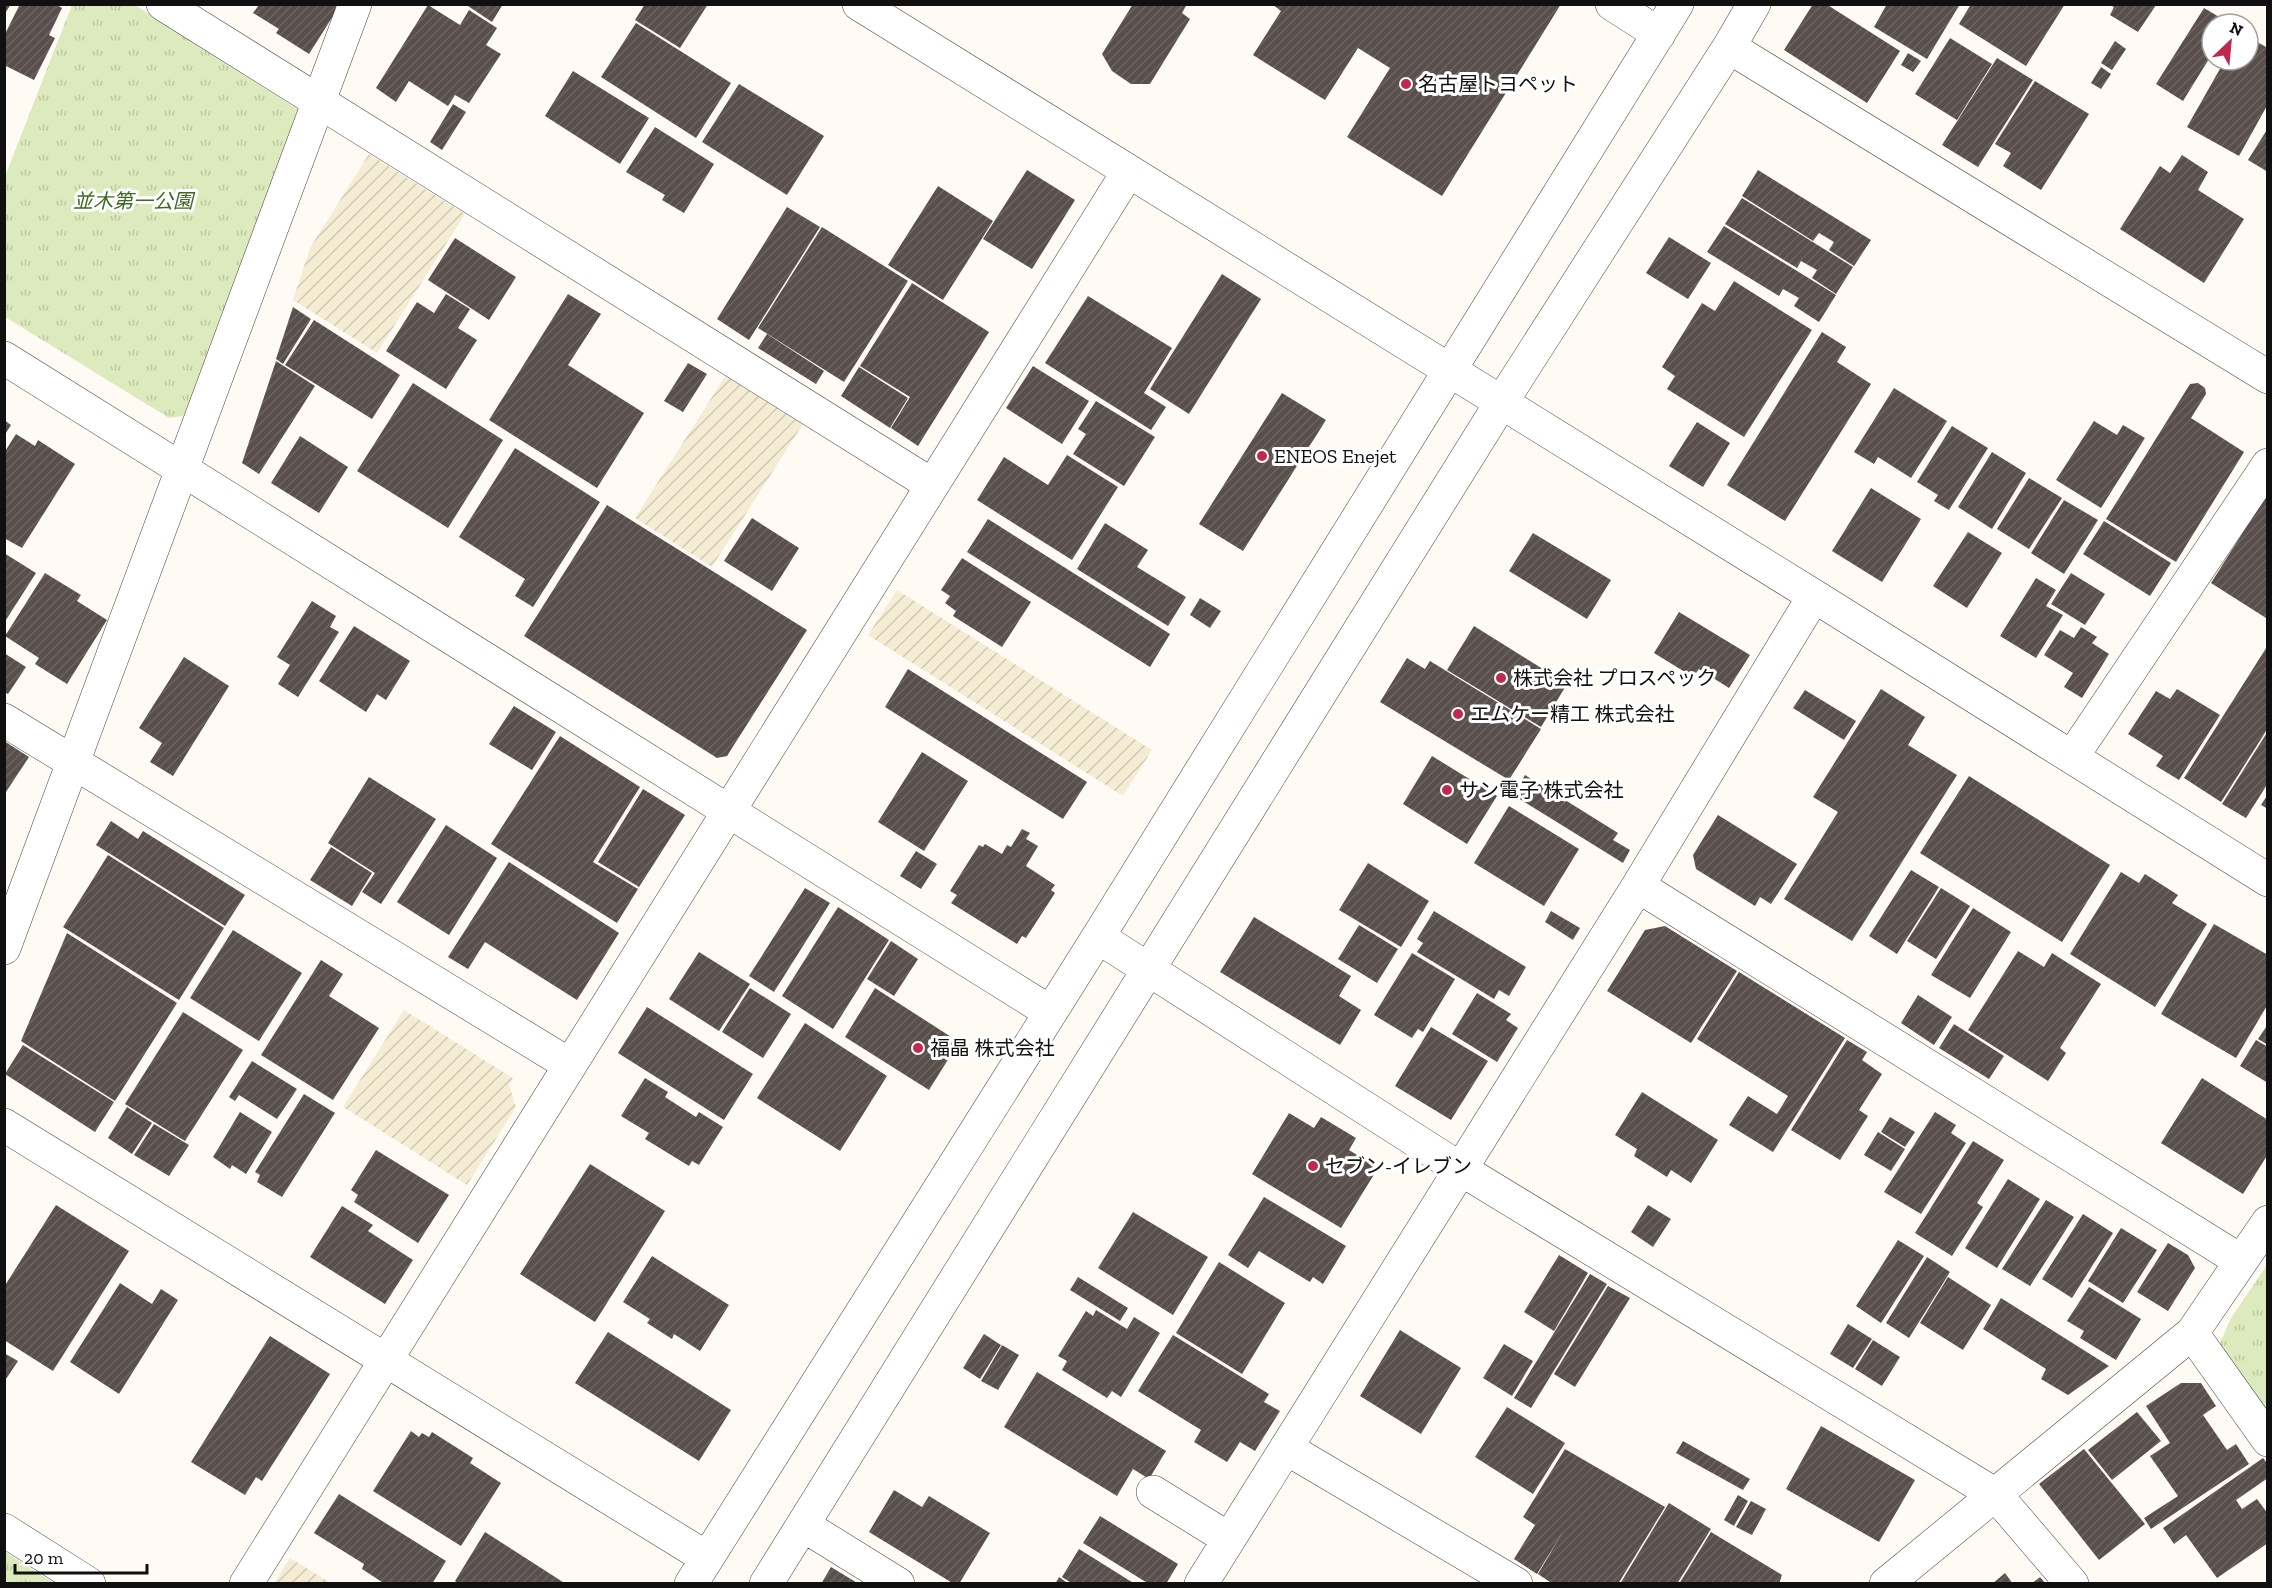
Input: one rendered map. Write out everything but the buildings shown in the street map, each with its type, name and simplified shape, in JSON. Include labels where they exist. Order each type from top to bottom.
[{"type":"street","points":[[163,4],[932,485]]},
{"type":"street","points":[[4,948],[355,4]]},
{"type":"street","points":[[859,4],[2268,880]]},
{"type":"street","points":[[1612,4],[1659,34]]},
{"type":"street","points":[[4,1125],[385,1360],[699,1571],[1098,937],[1677,4]]},
{"type":"street","points":[[766,1584],[1501,403],[1729,47],[1754,4]]},
{"type":"street","points":[[1729,47],[2268,377]]},
{"type":"street","points":[[246,1584],[1128,172]]},
{"type":"street","points":[[4,358],[1050,1012]]},
{"type":"street","points":[[2072,757],[2268,465]]},
{"type":"street","points":[[1201,1584],[1462,1170],[1814,596]]},
{"type":"street","points":[[4,720],[570,1065]]},
{"type":"street","points":[[1638,886],[2241,1261]]},
{"type":"street","points":[[1098,937],[1462,1170],[1996,1495],[2072,1584]]},
{"type":"street","points":[[1886,1584],[2192,1333],[2268,1222]]},
{"type":"street","points":[[2192,1333],[2268,1440]]},
{"type":"street","points":[[1286,1448],[1516,1584]]},
{"type":"street","points":[[1152,1492],[1229,1539]]},
{"type":"street","points":[[803,1524],[897,1584]]},
{"type":"street","points":[[4,1530],[89,1584]]},
{"type":"shaded area","points":[[369,154],[465,214],[377,353],[293,300],[310,248]]},
{"type":"shaded area","points":[[726,375],[803,424],[712,567],[635,518]]},
{"type":"shaded area","points":[[897,590],[1152,750],[1123,796],[868,635]]},
{"type":"shaded area","points":[[404,1010],[513,1078],[509,1085],[516,1107],[467,1185],[343,1107]]},
{"type":"shaded area","points":[[290,1558],[331,1583],[274,1583]]},
{"type":"green space","name":"並木第一公園","points":[[72,5],[135,5],[301,111],[189,415],[169,418],[5,317],[4,179]]},
{"type":"green space","points":[[2267,1265],[2267,1419],[2217,1350],[2231,1318]]},
{"type":"green space","points":[[5,1552],[54,1583],[5,1583]]},
{"type":"place","name":"名古屋トヨペット","points":[[1406,84]]},
{"type":"place","name":"ENEOS Enejet","points":[[1262,456]]},
{"type":"place","name":"株式会社 プロスペック","points":[[1501,678]]},
{"type":"place","name":"エムケー精工 株式会社","points":[[1458,714]]},
{"type":"place","name":"サン電子 株式会社","points":[[1447,790]]},
{"type":"place","name":"福晶 株式会社","points":[[918,1048]]},
{"type":"place","name":"セブン-イレブン","points":[[1313,1166]]}]
